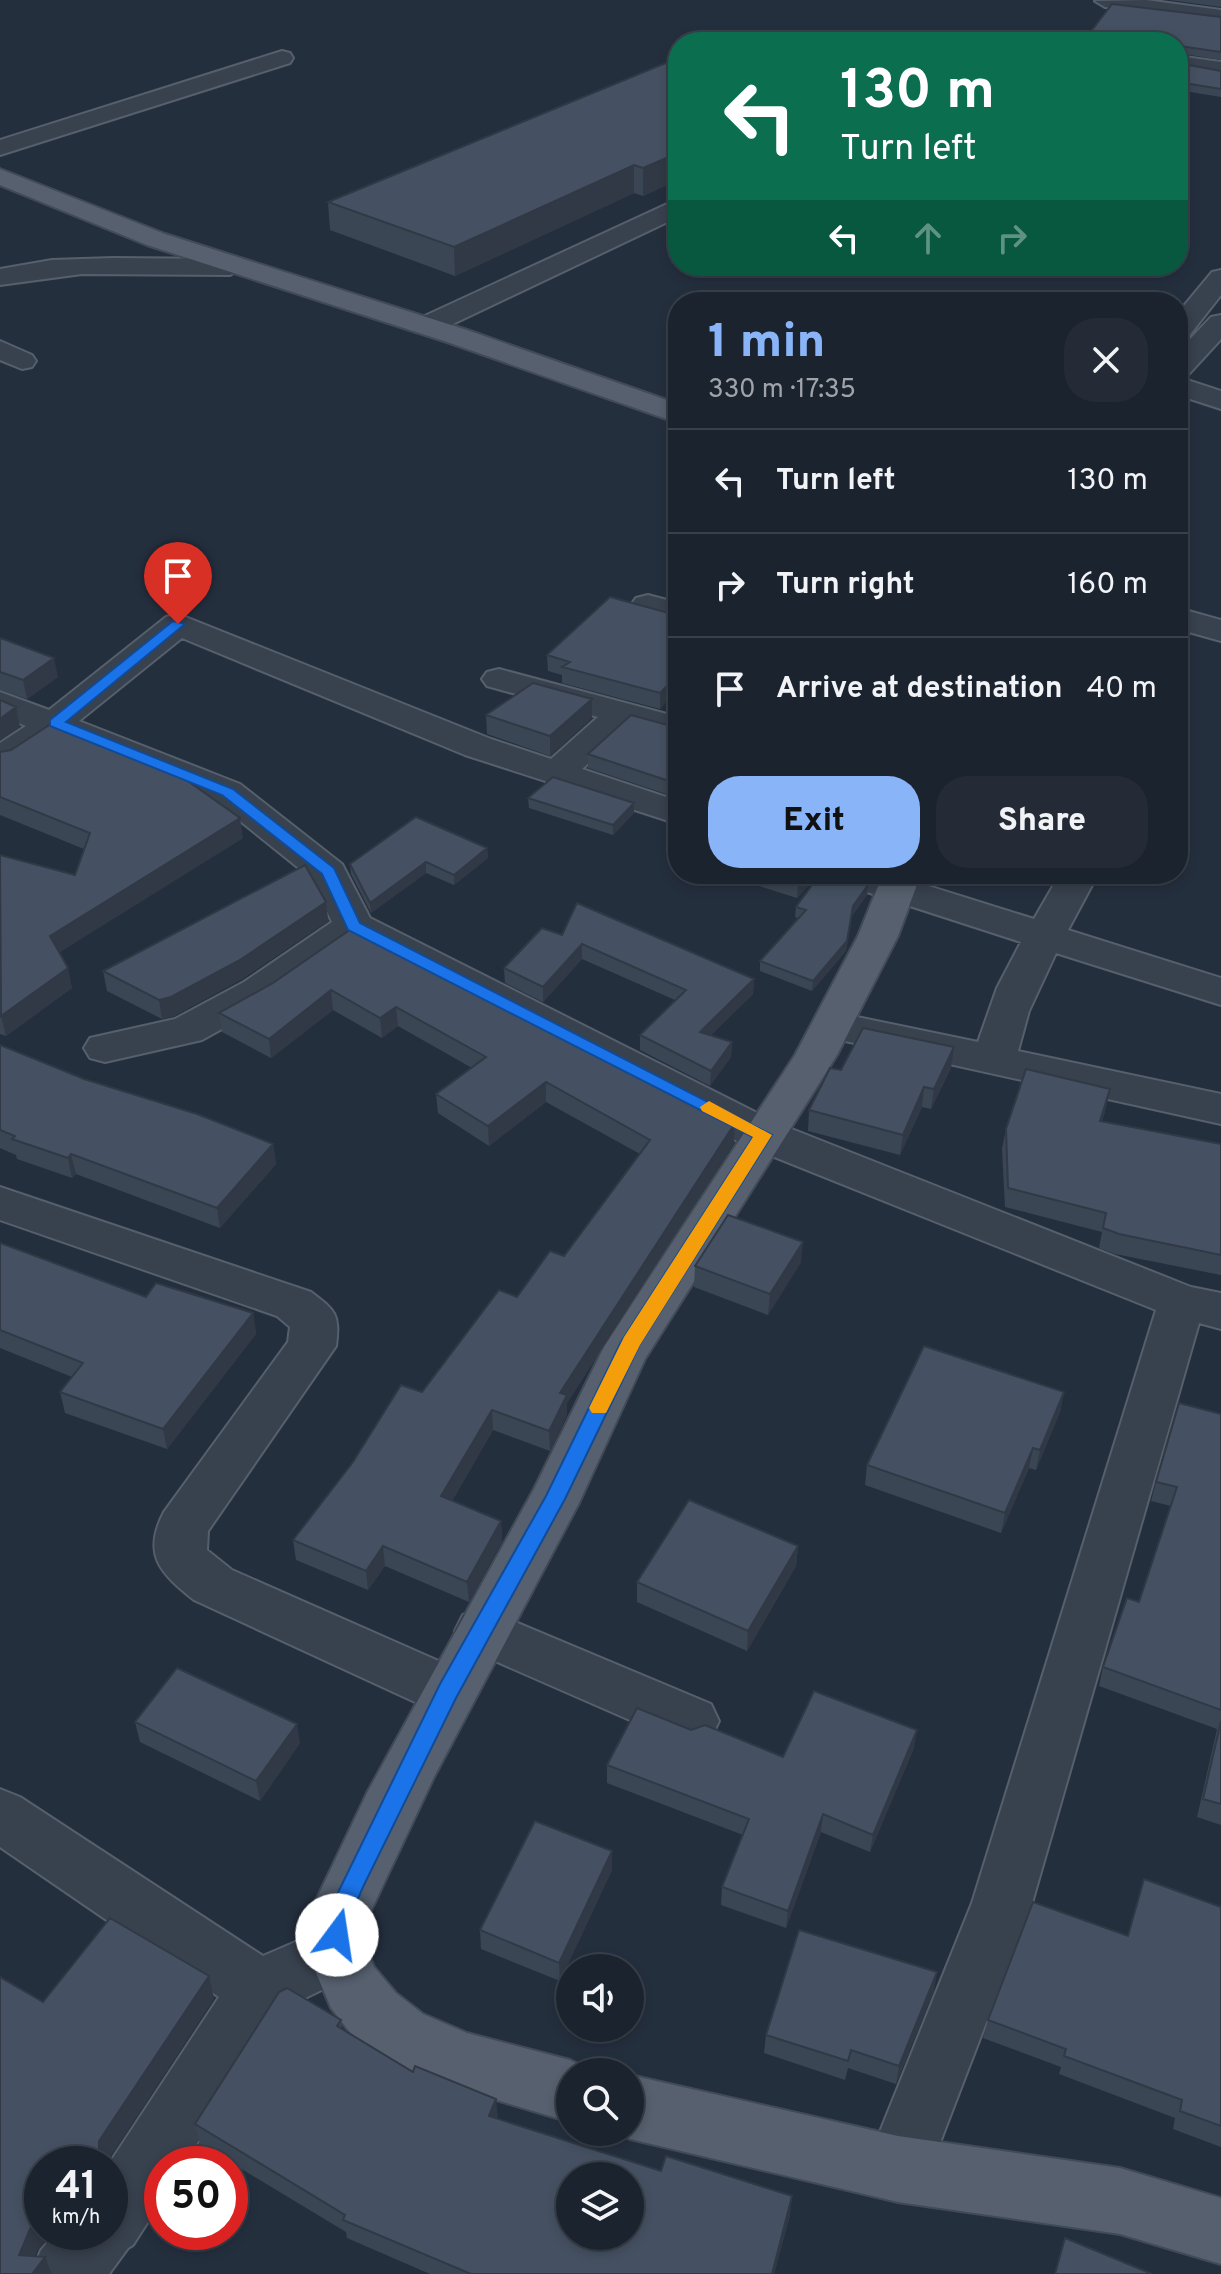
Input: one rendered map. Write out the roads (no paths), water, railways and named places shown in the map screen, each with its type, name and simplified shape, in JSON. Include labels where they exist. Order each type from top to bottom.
[{"type":"main road","points":[[0,176],[50,200],[230,267],[426,326],[668,411]]},
{"type":"main road","points":[[556,2087],[484,2069],[414,2045],[374,2013],[355,1989],[337,1952],[338,1917],[448,1691],[555,1499],[631,1342],[833,1025],[881,884]]},
{"type":"main road","points":[[644,2110],[898,2169],[1120,2201],[1221,2231]]},
{"type":"street","points":[[1105,1],[1221,16]]},
{"type":"street","points":[[0,148],[282,58]]},
{"type":"street","points":[[1188,64],[1221,69]]},
{"type":"street","points":[[426,326],[668,212]]},
{"type":"street","points":[[0,277],[17,272],[75,268],[230,267]]},
{"type":"street","points":[[1188,338],[1221,278]]},
{"type":"street","points":[[1188,347],[1221,323]]},
{"type":"street","points":[[1188,389],[1221,400]]},
{"type":"street","points":[[1188,621],[1221,631]]},
{"type":"street","points":[[0,759],[55,723],[178,624],[478,747],[559,771],[668,809]]},
{"type":"street","points":[[499,679],[668,725]]},
{"type":"street","points":[[0,703],[227,792],[328,872],[354,926],[763,1135],[1202,1307],[1002,1903],[898,2169]]},
{"type":"street","points":[[559,771],[625,712]]},
{"type":"street","points":[[897,884],[1046,938],[1221,992]]},
{"type":"street","points":[[995,1061],[1000,1024],[1074,884]]},
{"type":"street","points":[[105,1048],[187,1030],[259,991],[354,926]]},
{"type":"street","points":[[833,1025],[1221,1109]]},
{"type":"street","points":[[0,1203],[294,1304],[315,1321],[312,1346],[182,1527],[181,1559],[213,1585],[448,1691]]},
{"type":"street","points":[[482,1631],[691,1721]]},
{"type":"street","points":[[0,1815],[259,1989]]},
{"type":"street","points":[[128,2194],[259,1989],[337,1952]]},
{"type":"street","points":[[65,2274],[86,2250]]}]
